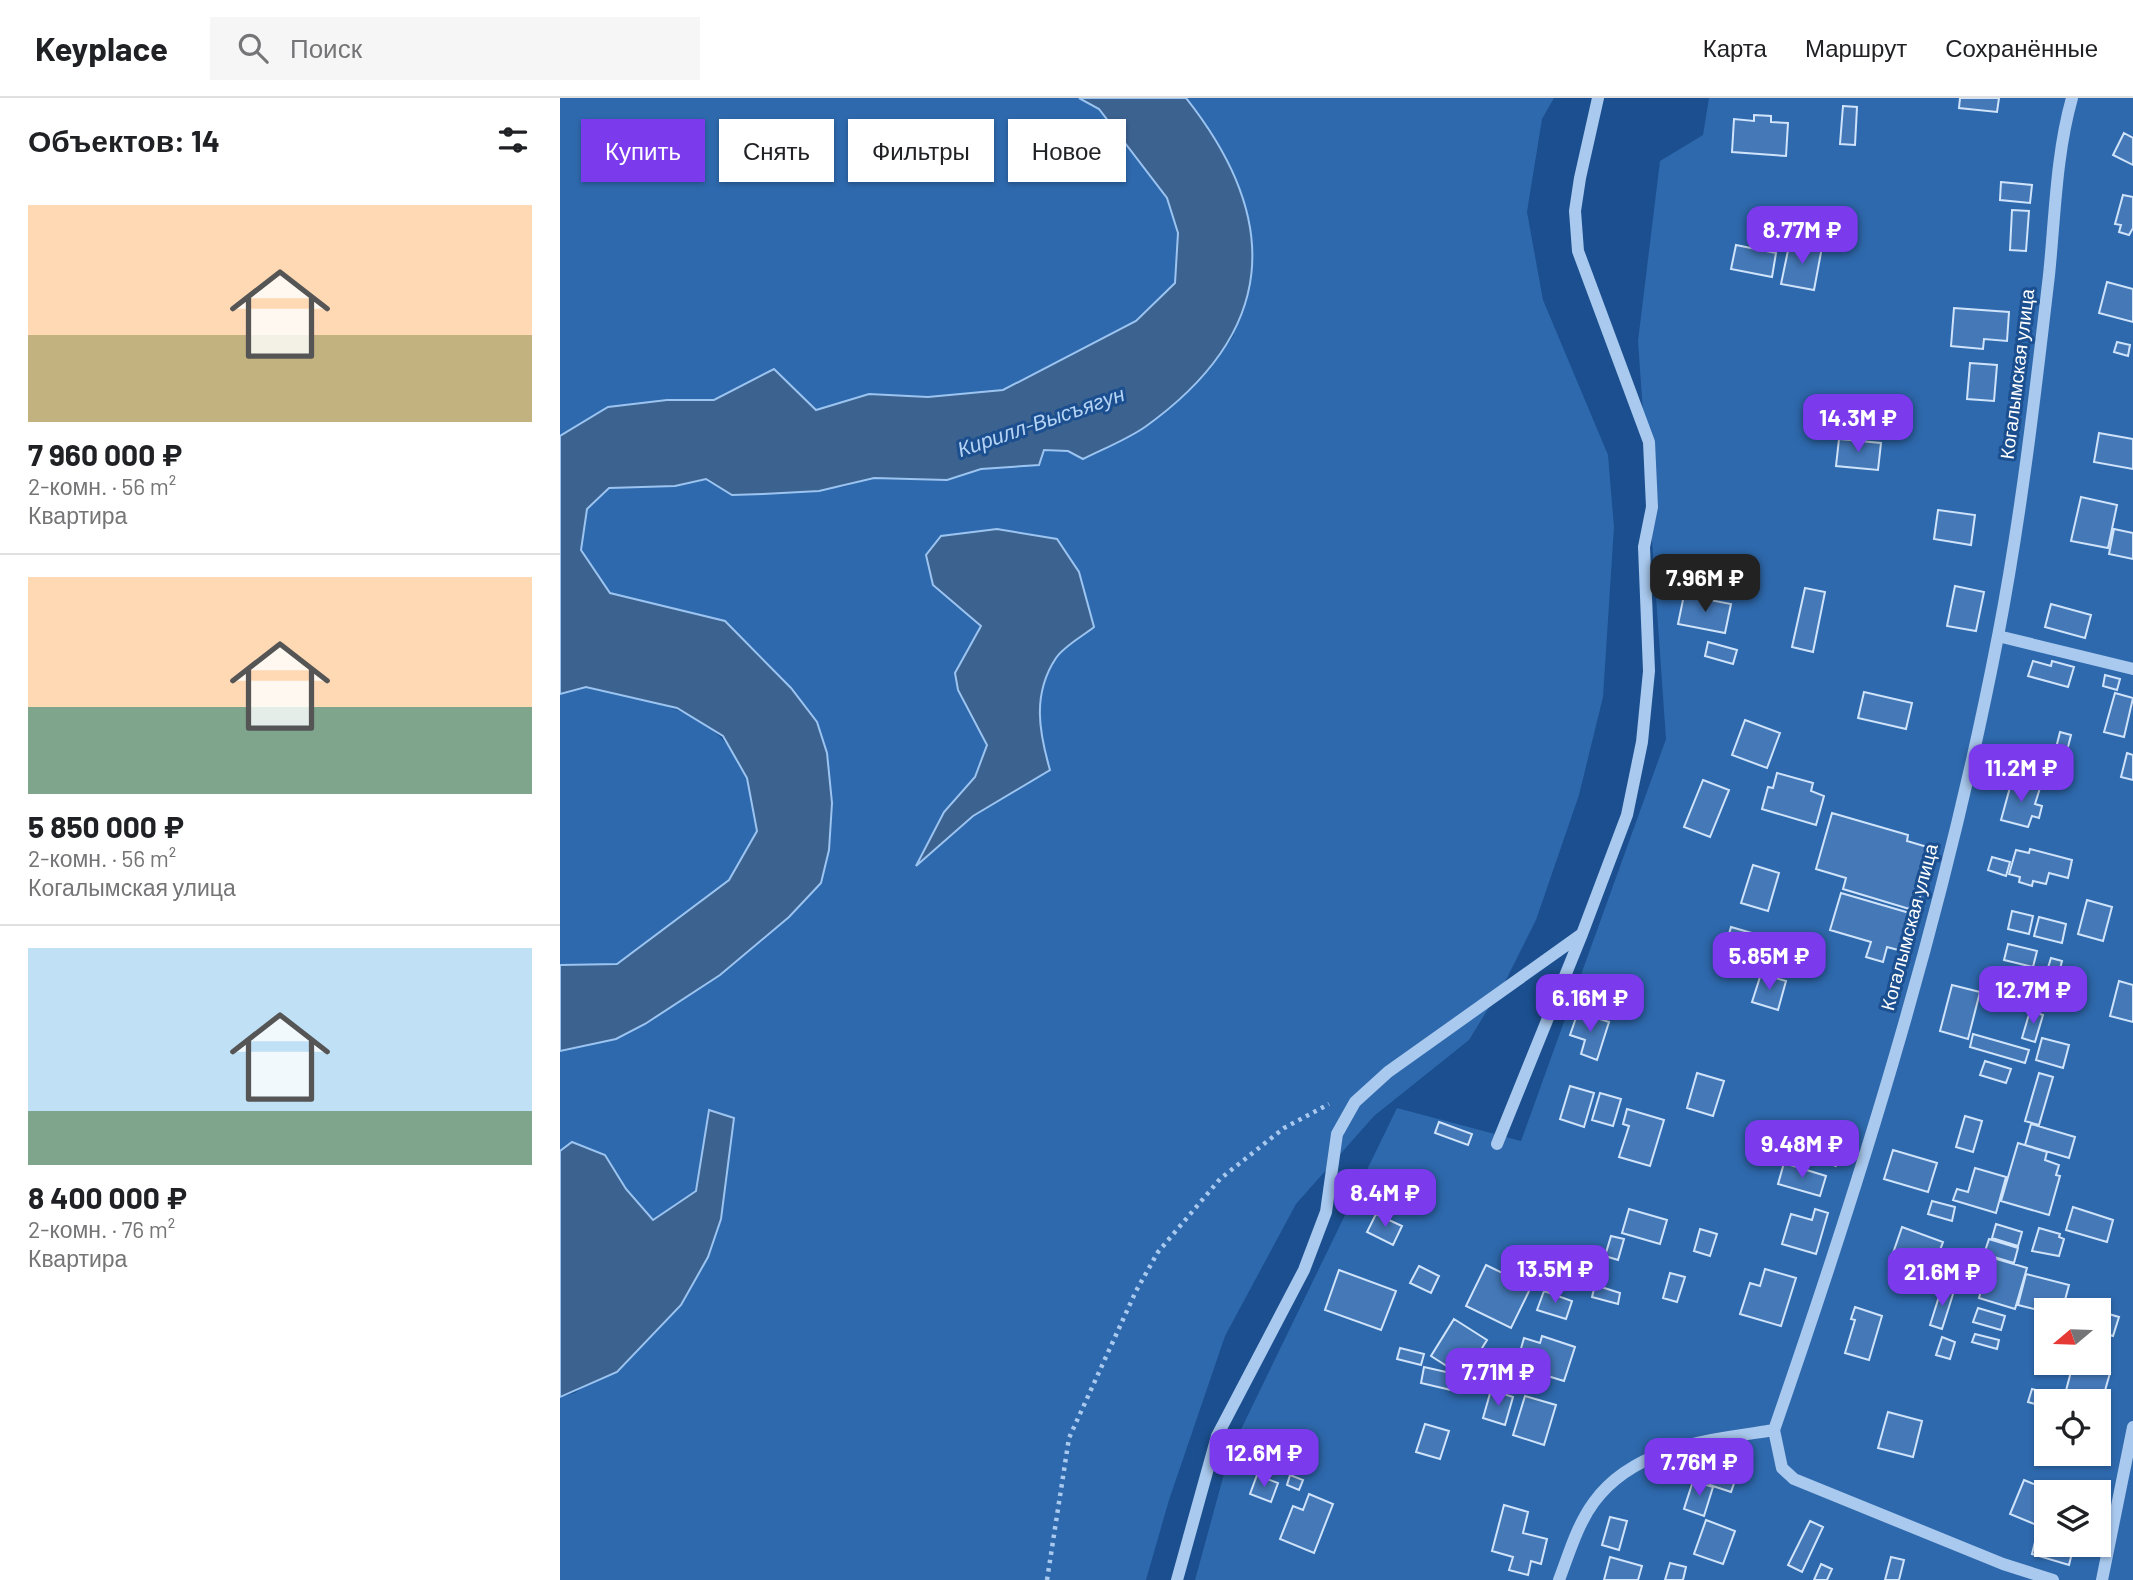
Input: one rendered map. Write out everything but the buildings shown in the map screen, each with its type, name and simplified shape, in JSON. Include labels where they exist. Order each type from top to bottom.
[{"type":"street","points":[[1497,1144],[1627,816],[1642,742],[1649,671],[1644,547],[1652,508],[1649,442],[1578,251],[1576,211],[1580,178],[1598,98]]},
{"type":"street","name":"Когалымская улица","points":[[1773,1430],[1819,1301],[1915,983],[1958,822],[1998,636],[2021,500],[2072,98]]},
{"type":"street","points":[[1998,636],[2133,668]]},
{"type":"street","points":[[1177,1580],[1217,1436],[1304,1270],[1326,1212],[1337,1134],[1356,1102],[1388,1072],[1582,934]]},
{"type":"street","points":[[2102,1580],[2133,1427]]},
{"type":"street","points":[[1559,1580],[1579,1528],[1594,1501],[1622,1475],[1657,1454],[1697,1443],[1773,1430],[1782,1468],[1794,1479],[2003,1564],[2053,1580]]},
{"type":"path","points":[[1047,1580],[1069,1438],[1136,1291],[1158,1252],[1220,1179],[1284,1128],[1330,1103]]},
{"type":"shaded area","points":[[560,98],[1079,98],[1099,109],[1107,119],[1008,119],[1008,182],[1126,182],[1126,144],[1167,198],[1178,233],[1175,283],[1136,321],[1003,390],[928,397],[869,394],[816,410],[774,369],[714,400],[667,400],[608,408],[560,436]]},
{"type":"shaded area","points":[[1186,98],[1554,98],[1542,119],[1527,212],[1543,300],[1608,455],[1614,527],[1603,697],[1579,795],[1536,920],[1507,978],[1469,1040],[1374,1116],[1296,1204],[1225,1336],[1169,1500],[1146,1580],[560,1580],[560,1397],[575,1393],[653,1332],[681,1304],[726,1161],[734,1118],[709,1111],[696,1191],[652,1220],[626,1189],[605,1155],[572,1142],[560,1151],[560,1051],[616,1039],[645,1024],[720,975],[789,917],[827,753],[817,722],[791,688],[725,621],[610,593],[581,550],[587,509],[609,488],[675,486],[706,479],[732,495],[843,487],[874,478],[947,480],[981,469],[1039,465],[1043,450],[1068,451],[1178,400],[1210,369],[1234,335],[1204,121]],"holes":[[[997,529],[1094,627],[1059,654],[1043,685],[1041,728],[1050,770],[973,816],[917,864],[944,812],[975,777],[987,744],[958,690],[955,673],[981,626],[933,585],[926,555],[941,536]]]},
{"type":"shaded area","points":[[1709,98],[2133,98],[2133,1580],[1195,1580],[1230,1452],[1397,1108],[1521,1141],[1666,739],[1638,341],[1660,161],[1703,135]]},
{"type":"shaded area","points":[[586,687],[658,703],[701,722],[719,736],[735,755],[747,778],[757,831],[729,880],[617,964],[560,965],[560,694]]},
{"type":"water","name":"Кирилл-Высъягун","points":[[1079,98],[1186,98],[1218,144],[1239,188],[1251,232],[1251,274],[1241,314],[1220,353],[1188,391],[1145,427],[1083,459],[1068,451],[1044,450],[1039,465],[981,469],[947,480],[874,478],[819,491],[732,495],[706,479],[675,486],[609,488],[587,509],[581,550],[610,593],[725,621],[791,688],[817,722],[827,753],[832,803],[829,850],[821,883],[789,917],[720,975],[645,1024],[616,1039],[560,1051],[560,965],[617,964],[729,880],[757,831],[747,778],[723,736],[677,708],[586,687],[560,694],[560,436],[608,407],[667,400],[714,400],[774,369],[816,410],[869,394],[928,397],[1003,390],[1136,321],[1175,283],[1178,233],[1167,198],[1126,144],[1126,119],[1107,119],[1099,109]]},
{"type":"water","points":[[997,529],[1057,539],[1079,572],[1094,627],[1059,654],[1043,685],[1041,727],[1050,770],[973,816],[916,866],[944,812],[975,777],[987,745],[958,690],[955,673],[981,626],[933,585],[926,555],[941,536]]},
{"type":"water","points":[[709,1110],[734,1118],[721,1219],[708,1257],[681,1305],[617,1372],[560,1397],[560,1151],[572,1142],[605,1155],[626,1189],[653,1220],[696,1191]]}]
